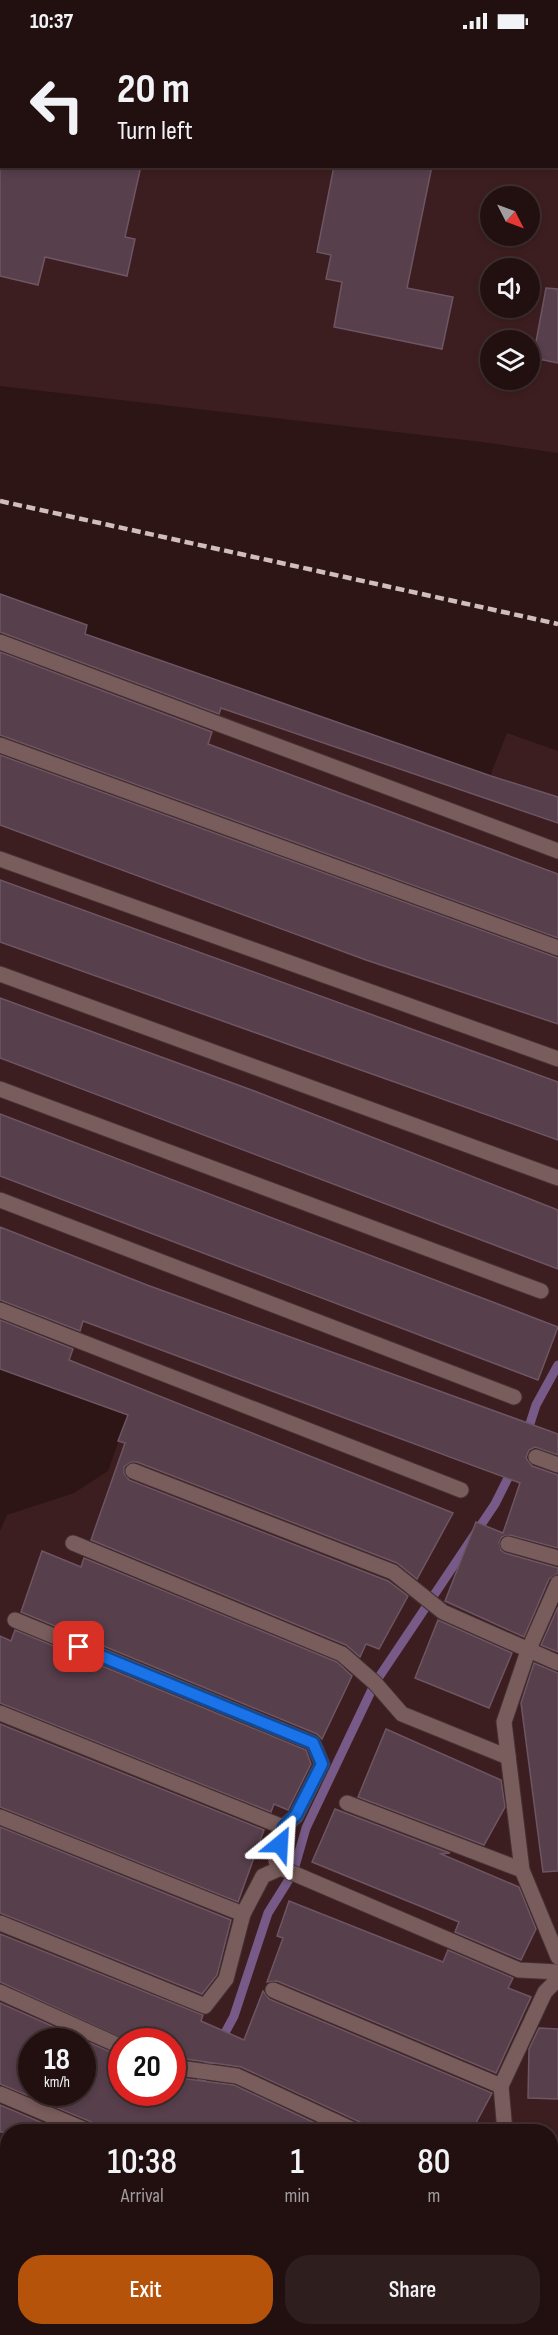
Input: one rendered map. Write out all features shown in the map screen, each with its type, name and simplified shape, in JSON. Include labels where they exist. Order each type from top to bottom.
[{"type":"lane","points":[[0,642],[558,851]]},
{"type":"lane","points":[[0,745],[558,948]]},
{"type":"lane","points":[[0,858],[558,1059]]},
{"type":"lane","points":[[0,974],[558,1178]]},
{"type":"lane","points":[[0,1089],[542,1291]]},
{"type":"lane","points":[[0,1200],[514,1396]]},
{"type":"lane","points":[[0,1310],[461,1490]]},
{"type":"lane","points":[[536,1457],[558,1466]]},
{"type":"lane","points":[[133,1471],[393,1572],[443,1612],[528,1652],[558,1663]]},
{"type":"lane","points":[[73,1544],[342,1654],[375,1683],[402,1714],[508,1757]]},
{"type":"lane","points":[[508,1544],[558,1558]]},
{"type":"lane","points":[[558,1583],[528,1652],[504,1722],[522,1870],[558,1957]]},
{"type":"lane","points":[[15,1620],[313,1743],[322,1764],[296,1815],[284,1827],[276,1861],[280,1868],[519,1970],[558,1972]]},
{"type":"lane","points":[[0,1713],[284,1827]]},
{"type":"lane","points":[[347,1803],[522,1870]]},
{"type":"lane","points":[[0,1817],[243,1914]]},
{"type":"lane","points":[[0,1923],[205,2006],[226,1979],[243,1914],[263,1876],[280,1868]]},
{"type":"lane","points":[[504,2124],[501,2086],[545,1992],[558,1979]]},
{"type":"lane","points":[[273,1990],[501,2086]]},
{"type":"lane","points":[[0,1992],[108,2041]]},
{"type":"lane","points":[[186,2069],[237,2076],[341,2124]]},
{"type":"lane","points":[[0,2094],[71,2124]]},
{"type":"shaded area","points":[[0,168],[558,168],[558,453],[482,442],[0,386]]},
{"type":"shaded area","points":[[0,594],[87,625],[85,634],[490,776],[507,733],[558,751],[558,2124],[0,2124],[0,1531],[7,1515],[74,1493],[108,1471],[128,1415],[0,1368]]},
{"type":"building","points":[[0,168],[141,168],[125,237],[135,239],[127,276],[45,257],[38,285],[0,276]]},
{"type":"building","points":[[334,168],[432,168],[407,288],[453,297],[442,349],[334,327],[342,282],[326,279],[331,255],[317,252]]},
{"type":"building","points":[[546,288],[558,289],[558,363],[540,359],[538,330]]},
{"type":"building","points":[[0,594],[87,625],[85,634],[491,776],[558,797],[558,823],[221,708],[219,714],[0,632]]},
{"type":"building","points":[[0,652],[212,732],[208,744],[558,874],[558,938],[0,735]]},
{"type":"building","points":[[0,755],[558,958],[558,1024],[366,960],[0,825]]},
{"type":"building","points":[[0,880],[558,1082],[558,1140],[0,942]]},
{"type":"building","points":[[0,998],[257,1092],[558,1210],[558,1269],[0,1058]]},
{"type":"building","points":[[0,1114],[558,1327],[538,1380],[0,1176]]},
{"type":"building","points":[[0,1227],[147,1285],[558,1434],[558,1455],[535,1447],[529,1450],[526,1458],[532,1466],[558,1475],[558,1548],[510,1535],[502,1537],[499,1542],[501,1550],[505,1553],[558,1568],[558,1573],[549,1579],[524,1637],[445,1601],[476,1522],[503,1533],[520,1483],[83,1321],[80,1331],[0,1300]]},
{"type":"building","points":[[0,1320],[73,1349],[69,1360],[453,1513],[417,1579],[397,1563],[137,1462],[131,1462],[124,1467],[124,1473],[129,1480],[388,1581],[408,1596],[379,1649],[366,1644],[360,1657],[346,1645],[91,1540],[125,1443],[118,1441],[128,1415],[0,1369]]},
{"type":"building","points":[[42,1551],[81,1567],[84,1558],[337,1662],[352,1676],[322,1739],[317,1734],[21,1612]]},
{"type":"building","points":[[558,1607],[558,1652],[541,1645]]},
{"type":"building","points":[[438,1620],[512,1653],[489,1708],[415,1678]]},
{"type":"building","points":[[15,1630],[306,1750],[311,1764],[288,1810],[274,1804],[271,1812],[0,1703],[0,1636],[11,1641]]},
{"type":"building","points":[[534,1663],[558,1673],[558,1871],[543,1872],[521,1703]]},
{"type":"building","points":[[0,1724],[264,1830],[238,1902],[0,1807]]},
{"type":"building","points":[[386,1729],[501,1780],[505,1807],[484,1845],[358,1797]]},
{"type":"building","points":[[335,1809],[450,1853],[441,1854],[519,1887],[536,1929],[521,1960],[455,1932],[459,1922],[312,1862]]},
{"type":"building","points":[[0,1827],[231,1920],[217,1975],[202,1994],[0,1913]]},
{"type":"building","points":[[289,1901],[443,1962],[448,1950],[513,1978],[508,1988],[531,1997],[496,2073],[277,1981],[267,1982],[283,1938],[277,1936]]},
{"type":"building","points":[[0,1934],[203,2015],[201,2021],[244,2040],[263,1991],[269,1999],[492,2093],[475,2124],[363,2124],[241,2067],[186,2059],[186,2028],[108,2028],[108,2032],[0,1982]]},
{"type":"building","points":[[0,2003],[56,2028],[18,2028],[18,2091],[0,2084]]},
{"type":"building","points":[[539,2028],[558,2029],[558,2099],[528,2098],[529,2049]]},
{"type":"building","points":[[96,2045],[108,2051],[108,2106],[186,2106],[186,2079],[234,2085],[317,2124],[95,2124],[53,2106],[96,2106]]},
{"type":"building","points":[[0,2105],[45,2124],[0,2124]]},
{"type":"waterway","points":[[526,1436],[536,1405],[558,1365]]},
{"type":"waterway","points":[[198,2092],[204,2072],[234,2016],[268,1913],[293,1873],[306,1828],[375,1683],[495,1504],[513,1468]]},
{"type":"railway","points":[[0,501],[558,624]]},
{"type":"route","points":[[79,1647],[313,1743],[322,1764],[296,1815],[284,1827],[280,1844]]}]
